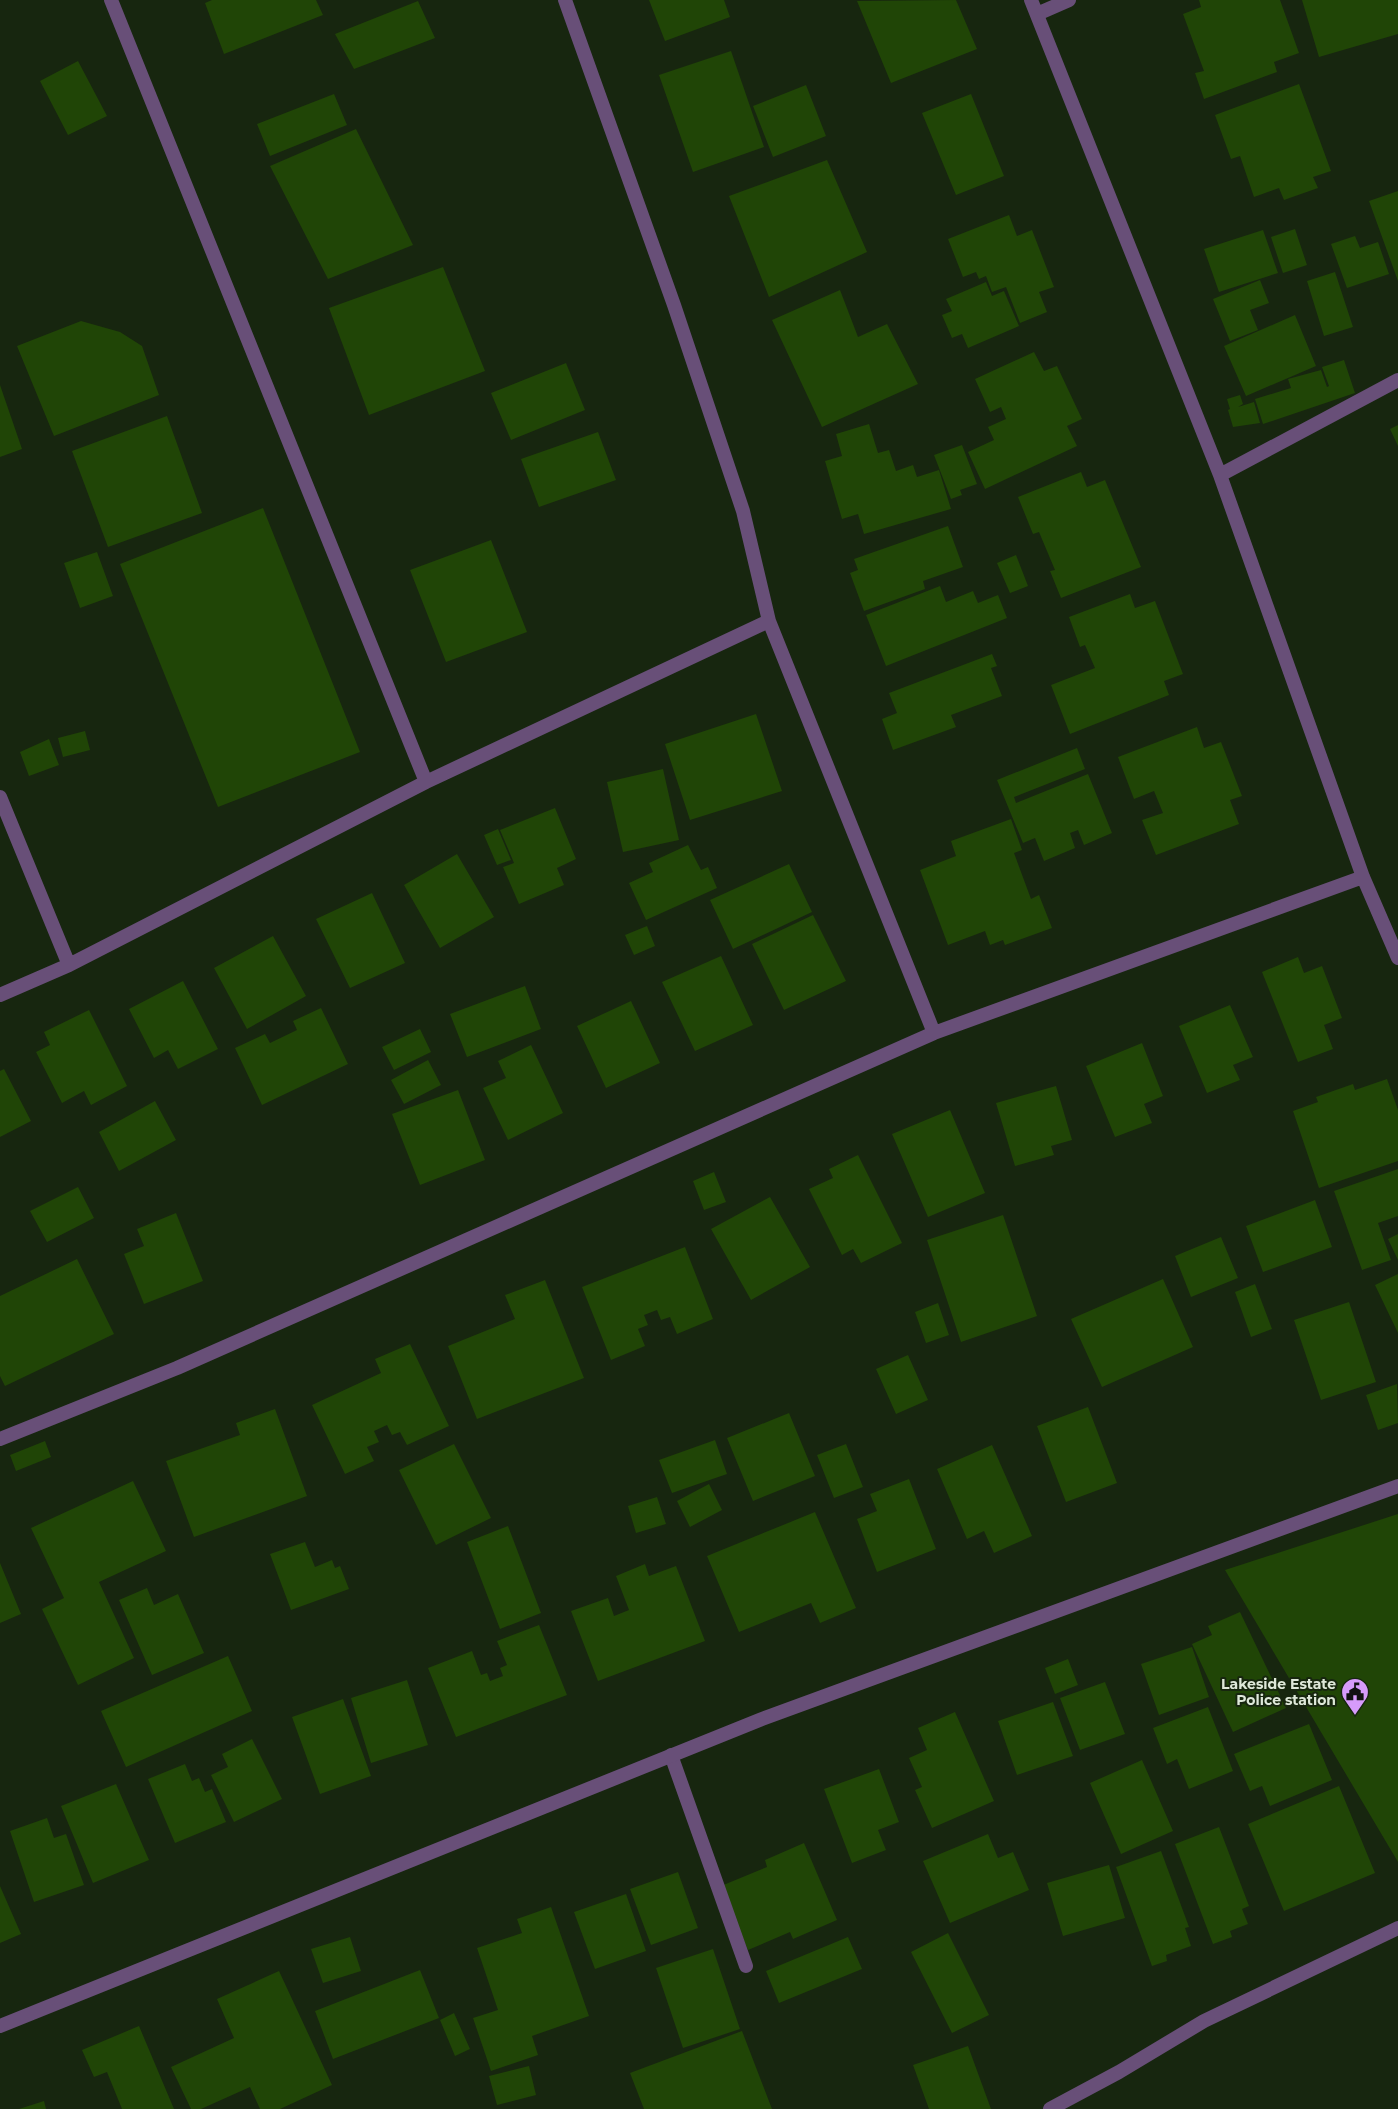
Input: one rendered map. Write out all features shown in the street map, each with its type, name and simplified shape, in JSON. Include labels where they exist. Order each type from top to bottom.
[{"type":"street","points":[[112,0],[426,782]]},
{"type":"street","points":[[565,0],[674,305],[743,511],[769,621],[934,1034]]},
{"type":"street","points":[[1031,0],[1220,475],[1363,877],[1398,958]]},
{"type":"street","points":[[1037,14],[1069,0]]},
{"type":"street","points":[[1220,475],[1398,380]]},
{"type":"street","points":[[0,995],[69,965],[426,782],[769,621]]},
{"type":"street","points":[[0,797],[69,965]]},
{"type":"street","points":[[0,1439],[178,1368],[934,1034],[1363,877]]},
{"type":"street","points":[[0,2026],[762,1719],[1398,1486]]},
{"type":"street","points":[[672,1755],[746,1966]]},
{"type":"street","points":[[1050,2109],[1119,2072],[1204,2021],[1398,1928]]},
{"type":"building","points":[[212,0],[316,0],[323,15],[224,54],[205,3]]},
{"type":"building","points":[[649,0],[724,0],[730,17],[665,41]]},
{"type":"building","points":[[956,0],[977,49],[891,83],[857,1]]},
{"type":"building","points":[[1199,0],[1280,0],[1299,53],[1274,62],[1277,72],[1204,99],[1195,73],[1204,71],[1183,14],[1201,7]]},
{"type":"building","points":[[1302,0],[1398,0],[1398,34],[1319,57]]},
{"type":"building","points":[[418,1],[435,38],[354,69],[335,34]]},
{"type":"building","points":[[731,51],[764,147],[693,172],[659,75]]},
{"type":"building","points":[[78,61],[107,116],[68,135],[40,81]]},
{"type":"building","points":[[1299,84],[1331,171],[1313,177],[1318,188],[1284,200],[1279,188],[1254,197],[1240,156],[1231,159],[1215,115]]},
{"type":"building","points":[[806,85],[826,136],[773,157],[753,106]]},
{"type":"building","points":[[334,94],[347,125],[270,156],[257,124]]},
{"type":"building","points":[[971,94],[1004,176],[956,195],[922,113]]},
{"type":"building","points":[[356,129],[413,245],[328,279],[270,166]]},
{"type":"building","points":[[827,160],[867,252],[769,297],[729,196]]},
{"type":"building","points":[[1398,191],[1398,281],[1369,201]]},
{"type":"building","points":[[1009,215],[1017,236],[1032,230],[1054,287],[1039,292],[1047,312],[1020,323],[1006,287],[992,292],[986,276],[979,279],[976,272],[963,277],[948,239]]},
{"type":"building","points":[[1295,229],[1307,265],[1283,273],[1271,237]]},
{"type":"building","points":[[1263,230],[1278,273],[1219,292],[1204,249]]},
{"type":"building","points":[[1355,236],[1360,248],[1378,242],[1389,274],[1347,288],[1331,244]]},
{"type":"building","points":[[443,267],[485,371],[369,415],[329,308]]},
{"type":"building","points":[[1335,272],[1353,327],[1324,336],[1307,281]]},
{"type":"building","points":[[1260,280],[1269,303],[1250,310],[1258,330],[1230,341],[1213,299]]},
{"type":"building","points":[[986,282],[992,296],[1004,291],[1019,326],[968,348],[962,334],[952,338],[942,315],[952,311],[946,299]]},
{"type":"building","points":[[840,290],[858,337],[887,324],[918,384],[822,427],[772,320]]},
{"type":"building","points":[[1295,315],[1316,366],[1246,396],[1224,346]]},
{"type":"building","points":[[81,321],[120,332],[142,346],[159,395],[54,436],[17,346]]},
{"type":"building","points":[[1034,352],[1044,371],[1057,366],[1082,419],[1067,426],[1077,446],[985,489],[968,452],[994,440],[988,427],[1006,419],[1001,407],[990,412],[975,379]]},
{"type":"building","points":[[1344,360],[1355,393],[1263,424],[1255,399],[1291,388],[1288,379],[1321,370],[1327,387],[1329,386],[1322,367]]},
{"type":"building","points":[[566,363],[585,410],[511,440],[491,393]]},
{"type":"building","points":[[0,385],[22,449],[0,457]]},
{"type":"building","points":[[1240,395],[1243,404],[1238,407],[1254,402],[1260,423],[1233,427],[1227,399]]},
{"type":"building","points":[[167,416],[202,513],[108,547],[72,451]]},
{"type":"building","points":[[869,424],[878,453],[889,450],[896,471],[913,465],[917,477],[939,470],[951,509],[864,534],[858,514],[842,519],[825,461],[842,456],[836,434]]},
{"type":"building","points":[[1398,425],[1398,446],[1390,429]]},
{"type":"building","points":[[598,432],[616,480],[539,507],[521,459]]},
{"type":"building","points":[[962,445],[977,484],[960,490],[962,495],[951,499],[934,455]]},
{"type":"building","points":[[1081,472],[1087,487],[1105,480],[1141,567],[1061,598],[1050,571],[1055,570],[1039,532],[1033,534],[1018,497]]},
{"type":"building","points":[[263,508],[360,752],[218,807],[120,564]]},
{"type":"building","points":[[948,526],[963,567],[923,581],[925,589],[864,611],[850,573],[858,570],[854,559]]},
{"type":"building","points":[[491,540],[527,632],[446,662],[410,570]]},
{"type":"building","points":[[97,552],[113,596],[80,608],[64,563]]},
{"type":"building","points":[[1016,555],[1028,586],[1010,593],[997,563]]},
{"type":"building","points":[[940,586],[946,602],[973,591],[978,603],[998,595],[1007,618],[886,666],[866,615]]},
{"type":"building","points":[[1130,594],[1135,608],[1155,601],[1183,674],[1164,681],[1169,695],[1070,734],[1051,685],[1095,668],[1085,645],[1080,647],[1069,617]]},
{"type":"building","points":[[992,654],[997,666],[991,668],[1002,696],[951,715],[956,727],[893,750],[882,719],[897,713],[889,693]]},
{"type":"building","points":[[756,714],[782,791],[690,820],[665,744]]},
{"type":"building","points":[[1197,727],[1204,748],[1221,742],[1242,796],[1230,800],[1239,824],[1156,855],[1142,820],[1163,813],[1154,791],[1134,799],[1118,757]]},
{"type":"building","points":[[85,731],[90,750],[63,757],[58,738]]},
{"type":"building","points":[[49,739],[59,765],[29,776],[20,752]]},
{"type":"building","points":[[1077,748],[1085,769],[1014,797],[1016,803],[1088,774],[1112,833],[1084,845],[1078,830],[1070,833],[1075,848],[1044,861],[1035,838],[1023,843],[997,780]]},
{"type":"building","points":[[663,769],[679,840],[623,852],[607,782]]},
{"type":"building","points":[[555,808],[576,859],[557,868],[564,885],[519,904],[503,867],[514,863],[500,830]]},
{"type":"building","points":[[1011,819],[1022,850],[1014,853],[1031,899],[1039,895],[1052,928],[1005,945],[1003,940],[990,945],[985,931],[948,945],[920,870],[956,856],[951,841]]},
{"type":"building","points":[[498,829],[511,860],[497,865],[484,835]]},
{"type":"building","points":[[688,845],[701,870],[708,867],[717,888],[646,920],[629,883],[653,872],[649,863]]},
{"type":"building","points":[[457,854],[494,917],[440,948],[404,885]]},
{"type":"building","points":[[789,864],[812,912],[733,949],[710,900]]},
{"type":"building","points":[[372,893],[405,963],[350,988],[316,919]]},
{"type":"building","points":[[813,915],[846,981],[784,1010],[752,944]]},
{"type":"building","points":[[647,926],[655,946],[634,955],[625,935]]},
{"type":"building","points":[[273,936],[306,996],[247,1029],[214,968]]},
{"type":"building","points":[[721,956],[753,1025],[695,1051],[662,982]]},
{"type":"building","points":[[1298,957],[1304,973],[1322,966],[1342,1018],[1324,1025],[1333,1049],[1298,1062],[1262,972]]},
{"type":"building","points":[[183,981],[218,1049],[178,1069],[168,1050],[154,1058],[129,1009]]},
{"type":"building","points":[[525,986],[541,1029],[467,1057],[450,1014]]},
{"type":"building","points":[[631,1001],[660,1063],[606,1088],[577,1026]]},
{"type":"building","points":[[1230,1005],[1253,1057],[1233,1065],[1240,1080],[1207,1093],[1179,1026]]},
{"type":"building","points":[[321,1008],[348,1064],[262,1105],[235,1048],[265,1034],[270,1043],[297,1030],[293,1021]]},
{"type":"building","points":[[89,1010],[127,1086],[91,1105],[84,1091],[62,1103],[36,1052],[50,1045],[44,1032]]},
{"type":"building","points":[[420,1029],[431,1052],[394,1070],[382,1047]]},
{"type":"building","points":[[1142,1043],[1163,1096],[1144,1104],[1152,1123],[1115,1137],[1086,1066]]},
{"type":"building","points":[[531,1045],[563,1113],[508,1140],[483,1088],[506,1078],[498,1061]]},
{"type":"building","points":[[428,1060],[441,1085],[404,1104],[391,1080]]},
{"type":"building","points":[[4,1069],[31,1121],[0,1137],[0,1071]]},
{"type":"building","points":[[1387,1079],[1398,1110],[1398,1161],[1319,1188],[1293,1111],[1318,1102],[1316,1097],[1353,1084],[1355,1090]]},
{"type":"building","points":[[1056,1086],[1072,1140],[1051,1146],[1054,1155],[1015,1166],[996,1103]]},
{"type":"building","points":[[458,1090],[485,1160],[420,1185],[392,1114]]},
{"type":"building","points":[[155,1101],[176,1140],[119,1171],[99,1132]]},
{"type":"building","points":[[950,1110],[985,1193],[928,1217],[892,1134]]},
{"type":"building","points":[[858,1155],[902,1243],[861,1263],[853,1249],[842,1255],[809,1189],[833,1178],[829,1169]]},
{"type":"building","points":[[1398,1169],[1398,1216],[1378,1223],[1391,1260],[1362,1270],[1334,1191]]},
{"type":"building","points":[[714,1172],[726,1202],[704,1210],[693,1181]]},
{"type":"building","points":[[78,1187],[94,1218],[47,1242],[30,1211]]},
{"type":"building","points":[[770,1197],[810,1267],[751,1300],[711,1229]]},
{"type":"building","points":[[1315,1200],[1332,1247],[1263,1272],[1246,1226]]},
{"type":"building","points":[[176,1213],[203,1281],[144,1304],[124,1254],[144,1246],[137,1229]]},
{"type":"building","points":[[1003,1215],[1037,1316],[961,1342],[927,1240]]},
{"type":"building","points":[[1398,1234],[1398,1260],[1388,1239]]},
{"type":"building","points":[[1221,1237],[1238,1278],[1191,1297],[1175,1256]]},
{"type":"building","points":[[685,1247],[713,1319],[677,1334],[670,1317],[661,1320],[657,1310],[644,1315],[648,1325],[638,1329],[645,1346],[611,1360],[582,1287]]},
{"type":"building","points":[[77,1259],[114,1334],[5,1386],[0,1376],[0,1296]]},
{"type":"building","points":[[1398,1274],[1398,1333],[1375,1285]]},
{"type":"building","points":[[1163,1279],[1193,1347],[1102,1387],[1071,1319]]},
{"type":"building","points":[[545,1280],[584,1378],[477,1419],[448,1346],[515,1319],[505,1295]]},
{"type":"building","points":[[1255,1284],[1272,1329],[1251,1337],[1235,1292]]},
{"type":"building","points":[[1349,1302],[1376,1382],[1321,1400],[1294,1320]]},
{"type":"building","points":[[938,1303],[949,1335],[926,1343],[915,1312]]},
{"type":"building","points":[[410,1344],[449,1426],[407,1445],[400,1432],[392,1435],[387,1425],[374,1431],[379,1442],[367,1447],[374,1461],[345,1474],[312,1405],[381,1373],[375,1359]]},
{"type":"building","points":[[908,1355],[928,1400],[896,1414],[876,1369]]},
{"type":"building","points":[[1397,1384],[1398,1423],[1378,1430],[1366,1395]]},
{"type":"building","points":[[1088,1407],[1117,1483],[1066,1502],[1037,1426]]},
{"type":"building","points":[[275,1409],[307,1496],[194,1537],[166,1461],[240,1435],[236,1423]]},
{"type":"building","points":[[789,1413],[815,1476],[753,1501],[727,1438]]},
{"type":"building","points":[[715,1440],[727,1474],[672,1493],[659,1460]]},
{"type":"building","points":[[45,1441],[51,1457],[16,1471],[10,1455]]},
{"type":"building","points":[[454,1444],[491,1518],[436,1545],[399,1470]]},
{"type":"building","points":[[846,1444],[863,1487],[834,1498],[817,1455]]},
{"type":"building","points":[[992,1445],[1032,1536],[994,1553],[984,1531],[967,1539],[937,1469]]},
{"type":"building","points":[[909,1479],[936,1549],[877,1572],[857,1519],[877,1511],[870,1494]]},
{"type":"building","points":[[133,1481],[166,1551],[99,1582],[134,1658],[78,1685],[42,1609],[64,1598],[31,1528]]},
{"type":"building","points":[[709,1484],[722,1510],[690,1527],[677,1501]]},
{"type":"building","points":[[657,1497],[666,1524],[636,1533],[628,1506]]},
{"type":"building","points":[[815,1512],[856,1608],[820,1623],[811,1603],[739,1632],[707,1556]]},
{"type":"building","name":"Lakeside Estate Police station","points":[[1398,1514],[1398,1862],[1225,1570]]},
{"type":"building","points":[[508,1526],[541,1613],[500,1629],[467,1542]]},
{"type":"building","points":[[305,1542],[315,1567],[332,1560],[335,1568],[340,1566],[349,1589],[291,1610],[270,1554]]},
{"type":"building","points":[[0,1563],[21,1614],[0,1623]]},
{"type":"building","points":[[645,1564],[649,1576],[676,1566],[705,1641],[598,1681],[571,1611],[608,1598],[614,1616],[629,1610],[616,1576]]},
{"type":"building","points":[[147,1588],[154,1605],[178,1594],[204,1653],[152,1675],[119,1600]]},
{"type":"building","points":[[1240,1612],[1286,1708],[1233,1732],[1192,1644],[1212,1635],[1208,1626]]},
{"type":"building","points":[[539,1625],[567,1695],[456,1737],[428,1668],[472,1651],[481,1675],[487,1673],[490,1681],[503,1676],[500,1668],[507,1665],[497,1641]]},
{"type":"building","points":[[1192,1647],[1209,1697],[1159,1715],[1141,1664]]},
{"type":"building","points":[[228,1656],[252,1711],[126,1767],[101,1711]]},
{"type":"building","points":[[1068,1659],[1078,1685],[1055,1694],[1045,1668]]},
{"type":"building","points":[[407,1680],[428,1745],[371,1763],[351,1698]]},
{"type":"building","points":[[1105,1682],[1125,1734],[1080,1750],[1060,1698]]},
{"type":"building","points":[[343,1699],[371,1776],[320,1794],[292,1717]]},
{"type":"building","points":[[1053,1702],[1073,1756],[1017,1775],[998,1721]]},
{"type":"building","points":[[1208,1707],[1233,1771],[1189,1789],[1177,1759],[1167,1764],[1153,1728]]},
{"type":"building","points":[[955,1712],[994,1801],[932,1828],[915,1790],[922,1787],[909,1758],[927,1750],[918,1728]]},
{"type":"building","points":[[1309,1724],[1332,1780],[1270,1806],[1262,1786],[1250,1791],[1234,1754]]},
{"type":"building","points":[[252,1739],[282,1799],[234,1822],[211,1775],[228,1767],[222,1754]]},
{"type":"building","points":[[1142,1760],[1173,1831],[1121,1854],[1090,1783]]},
{"type":"building","points":[[185,1764],[192,1781],[199,1778],[205,1792],[212,1789],[226,1822],[175,1843],[148,1779]]},
{"type":"building","points":[[879,1769],[899,1822],[878,1830],[886,1850],[852,1863],[824,1789]]},
{"type":"building","points":[[116,1784],[149,1860],[93,1883],[61,1806]]},
{"type":"building","points":[[1339,1786],[1375,1873],[1284,1911],[1248,1824]]},
{"type":"building","points":[[47,1818],[54,1838],[66,1834],[84,1885],[34,1902],[10,1831]]},
{"type":"building","points":[[1219,1827],[1249,1906],[1242,1909],[1248,1924],[1230,1931],[1232,1937],[1213,1944],[1175,1844]]},
{"type":"building","points":[[988,1834],[998,1858],[1013,1852],[1029,1890],[950,1923],[923,1861]]},
{"type":"building","points":[[804,1843],[837,1920],[793,1939],[790,1932],[748,1950],[721,1886],[767,1867],[765,1860]]},
{"type":"building","points":[[1161,1851],[1189,1927],[1185,1928],[1191,1946],[1166,1955],[1167,1961],[1152,1966],[1116,1867]]},
{"type":"building","points":[[1109,1865],[1125,1918],[1063,1936],[1047,1883]]},
{"type":"building","points":[[678,1872],[698,1928],[651,1945],[630,1889]]},
{"type":"building","points":[[0,1886],[21,1934],[0,1943]]},
{"type":"building","points":[[626,1894],[646,1951],[595,1969],[574,1912]]},
{"type":"building","points":[[551,1907],[589,2016],[532,2036],[538,2055],[491,2071],[473,2018],[498,2010],[477,1948],[522,1933],[517,1919]]},
{"type":"building","points":[[948,1933],[989,2015],[952,2033],[911,1952]]},
{"type":"building","points":[[350,1937],[361,1971],[323,1983],[311,1949]]},
{"type":"building","points":[[848,1937],[862,1969],[779,2003],[766,1971]]},
{"type":"building","points":[[713,1949],[740,2029],[683,2048],[656,1968]]},
{"type":"building","points":[[420,1970],[439,2018],[333,2059],[315,2011]]},
{"type":"building","points":[[279,1971],[332,2085],[280,2109],[260,2109],[250,2087],[201,2109],[191,2109],[171,2067],[234,2038],[217,1999]]},
{"type":"building","points":[[454,2013],[470,2049],[455,2056],[440,2020]]},
{"type":"building","points":[[139,2026],[174,2109],[122,2109],[107,2072],[94,2077],[82,2050]]},
{"type":"building","points":[[742,2031],[772,2109],[644,2109],[630,2073]]},
{"type":"building","points":[[968,2046],[991,2109],[929,2109],[913,2065]]},
{"type":"building","points":[[529,2066],[536,2095],[497,2105],[489,2076]]},
{"type":"building","points":[[44,2101],[46,2109],[19,2109]]},
{"type":"place","name":"Lakeside Estate Police station","points":[[1355,1716]]}]
